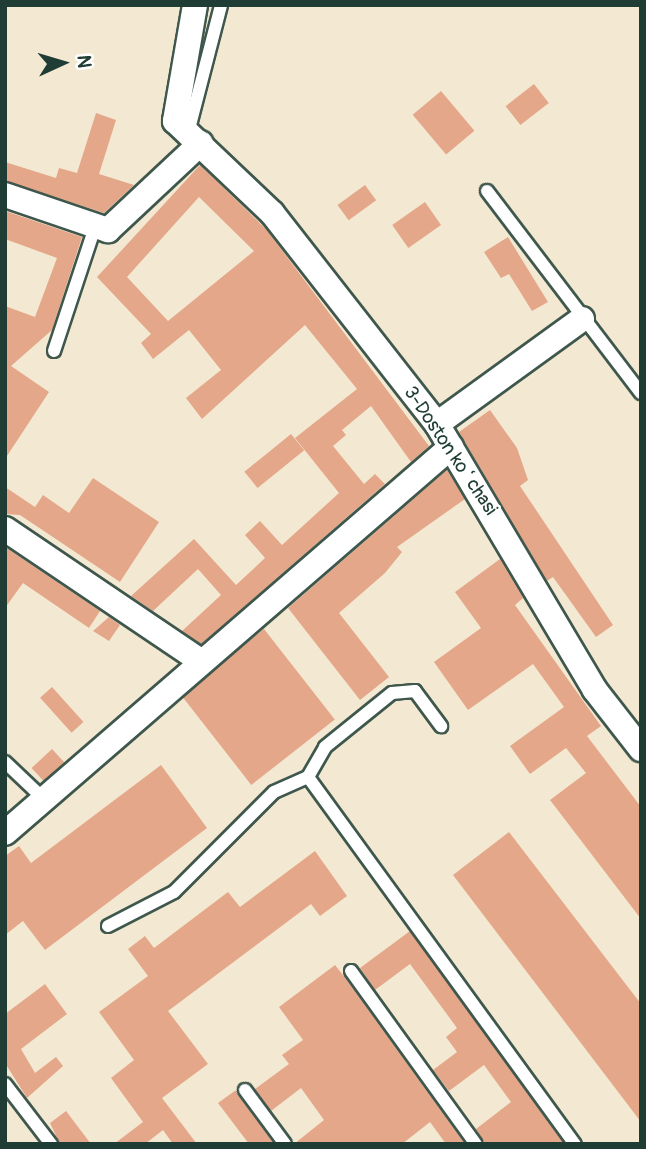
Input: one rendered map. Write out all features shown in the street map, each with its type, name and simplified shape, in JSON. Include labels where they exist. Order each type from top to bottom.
[{"type":"street","name":"3-Doston koʻchasi","points":[[195,5],[174,121],[272,213],[437,424],[595,690],[641,749]]},
{"type":"street","points":[[5,195],[95,227],[117,226],[194,138]]},
{"type":"street","points":[[437,424],[582,319]]},
{"type":"street","points":[[5,834],[199,660],[451,447]]},
{"type":"street","points":[[5,529],[199,660]]},
{"type":"lane","points":[[194,138],[221,5]]},
{"type":"lane","points":[[487,191],[582,319],[640,390]]},
{"type":"lane","points":[[54,351],[95,227]]},
{"type":"lane","points":[[108,926],[174,892],[274,792],[307,777],[325,747],[392,693],[415,691],[441,726]]},
{"type":"lane","points":[[5,762],[44,799]]},
{"type":"lane","points":[[307,777],[575,1144]]},
{"type":"lane","points":[[351,971],[476,1144]]},
{"type":"lane","points":[[5,1084],[51,1144]]},
{"type":"lane","points":[[245,1090],[285,1144]]},
{"type":"building","points":[[534,84],[549,103],[520,125],[506,106]]},
{"type":"building","points":[[441,91],[474,131],[446,155],[413,115]]},
{"type":"building","points":[[96,113],[116,120],[99,174],[134,185],[104,213],[5,181],[5,162],[56,178],[59,168],[77,173]]},
{"type":"building","points":[[200,165],[266,229],[429,446],[411,462],[371,406],[342,430],[346,435],[333,446],[364,484],[375,474],[385,484],[201,644],[182,631],[221,595],[198,569],[153,611],[131,596],[194,539],[236,585],[265,558],[245,535],[260,521],[282,545],[339,493],[295,438],[357,389],[305,325],[202,419],[186,398],[221,370],[189,330],[153,359],[141,343],[151,334],[97,277]],"holes":[[[199,197],[254,251],[168,321],[127,277]]]},
{"type":"building","points":[[365,185],[376,200],[349,220],[337,205]]},
{"type":"building","points":[[425,202],[441,225],[408,248],[392,225]]},
{"type":"building","points":[[5,211],[82,237],[52,330],[11,366],[49,392],[5,459],[5,306],[35,317],[57,258],[5,239]]},
{"type":"building","points":[[508,237],[548,302],[532,311],[509,274],[501,278],[484,252]]},
{"type":"building","points":[[490,410],[517,448],[528,480],[520,486],[613,625],[596,637],[553,577],[547,581],[459,432]]},
{"type":"building","points":[[291,434],[304,450],[258,488],[244,472]]},
{"type":"building","points":[[447,470],[465,499],[397,547],[402,552],[385,573],[339,613],[389,677],[360,700],[288,608]]},
{"type":"building","points":[[93,478],[159,522],[120,582],[20,515],[5,514],[5,487],[35,507],[43,495],[69,513]]},
{"type":"building","points":[[5,547],[100,611],[89,628],[23,583],[5,608]]},
{"type":"building","points":[[500,559],[523,598],[515,605],[601,726],[587,736],[641,807],[641,919],[550,800],[586,773],[566,748],[530,774],[510,746],[564,707],[533,664],[468,710],[434,662],[481,628],[455,592]]},
{"type":"building","points":[[109,617],[120,625],[109,641],[93,631]]},
{"type":"building","points":[[264,629],[335,720],[251,785],[180,694]]},
{"type":"building","points":[[52,687],[83,722],[72,733],[40,698]]},
{"type":"building","points":[[52,749],[64,762],[44,781],[32,768]]},
{"type":"building","points":[[161,765],[207,828],[45,950],[23,921],[5,935],[5,856],[19,846],[31,863]]},
{"type":"building","points":[[509,832],[641,1004],[641,1122],[453,875]]},
{"type":"building","points":[[315,851],[347,896],[320,916],[311,904],[168,1011],[208,1064],[162,1098],[197,1144],[173,1144],[163,1130],[145,1144],[114,1144],[143,1122],[111,1078],[134,1060],[99,1012],[148,976],[128,949],[145,936],[154,948],[228,892],[240,907]]},
{"type":"building","points":[[410,931],[564,1144],[485,1144],[476,1129],[511,1102],[484,1065],[449,1091],[433,1070],[457,1052],[446,1037],[457,1028],[410,964],[375,990],[360,968]]},
{"type":"building","points":[[335,965],[465,1144],[446,1144],[430,1122],[402,1144],[294,1144],[324,1120],[301,1088],[271,1111],[255,1089],[289,1064],[282,1055],[303,1040],[279,1007]]},
{"type":"building","points":[[45,984],[67,1014],[21,1049],[35,1073],[56,1057],[63,1066],[27,1098],[5,1063],[5,1014]]},
{"type":"building","points":[[236,1090],[274,1144],[249,1144],[218,1103]]},
{"type":"building","points":[[66,1111],[91,1144],[60,1144],[50,1123]]}]
